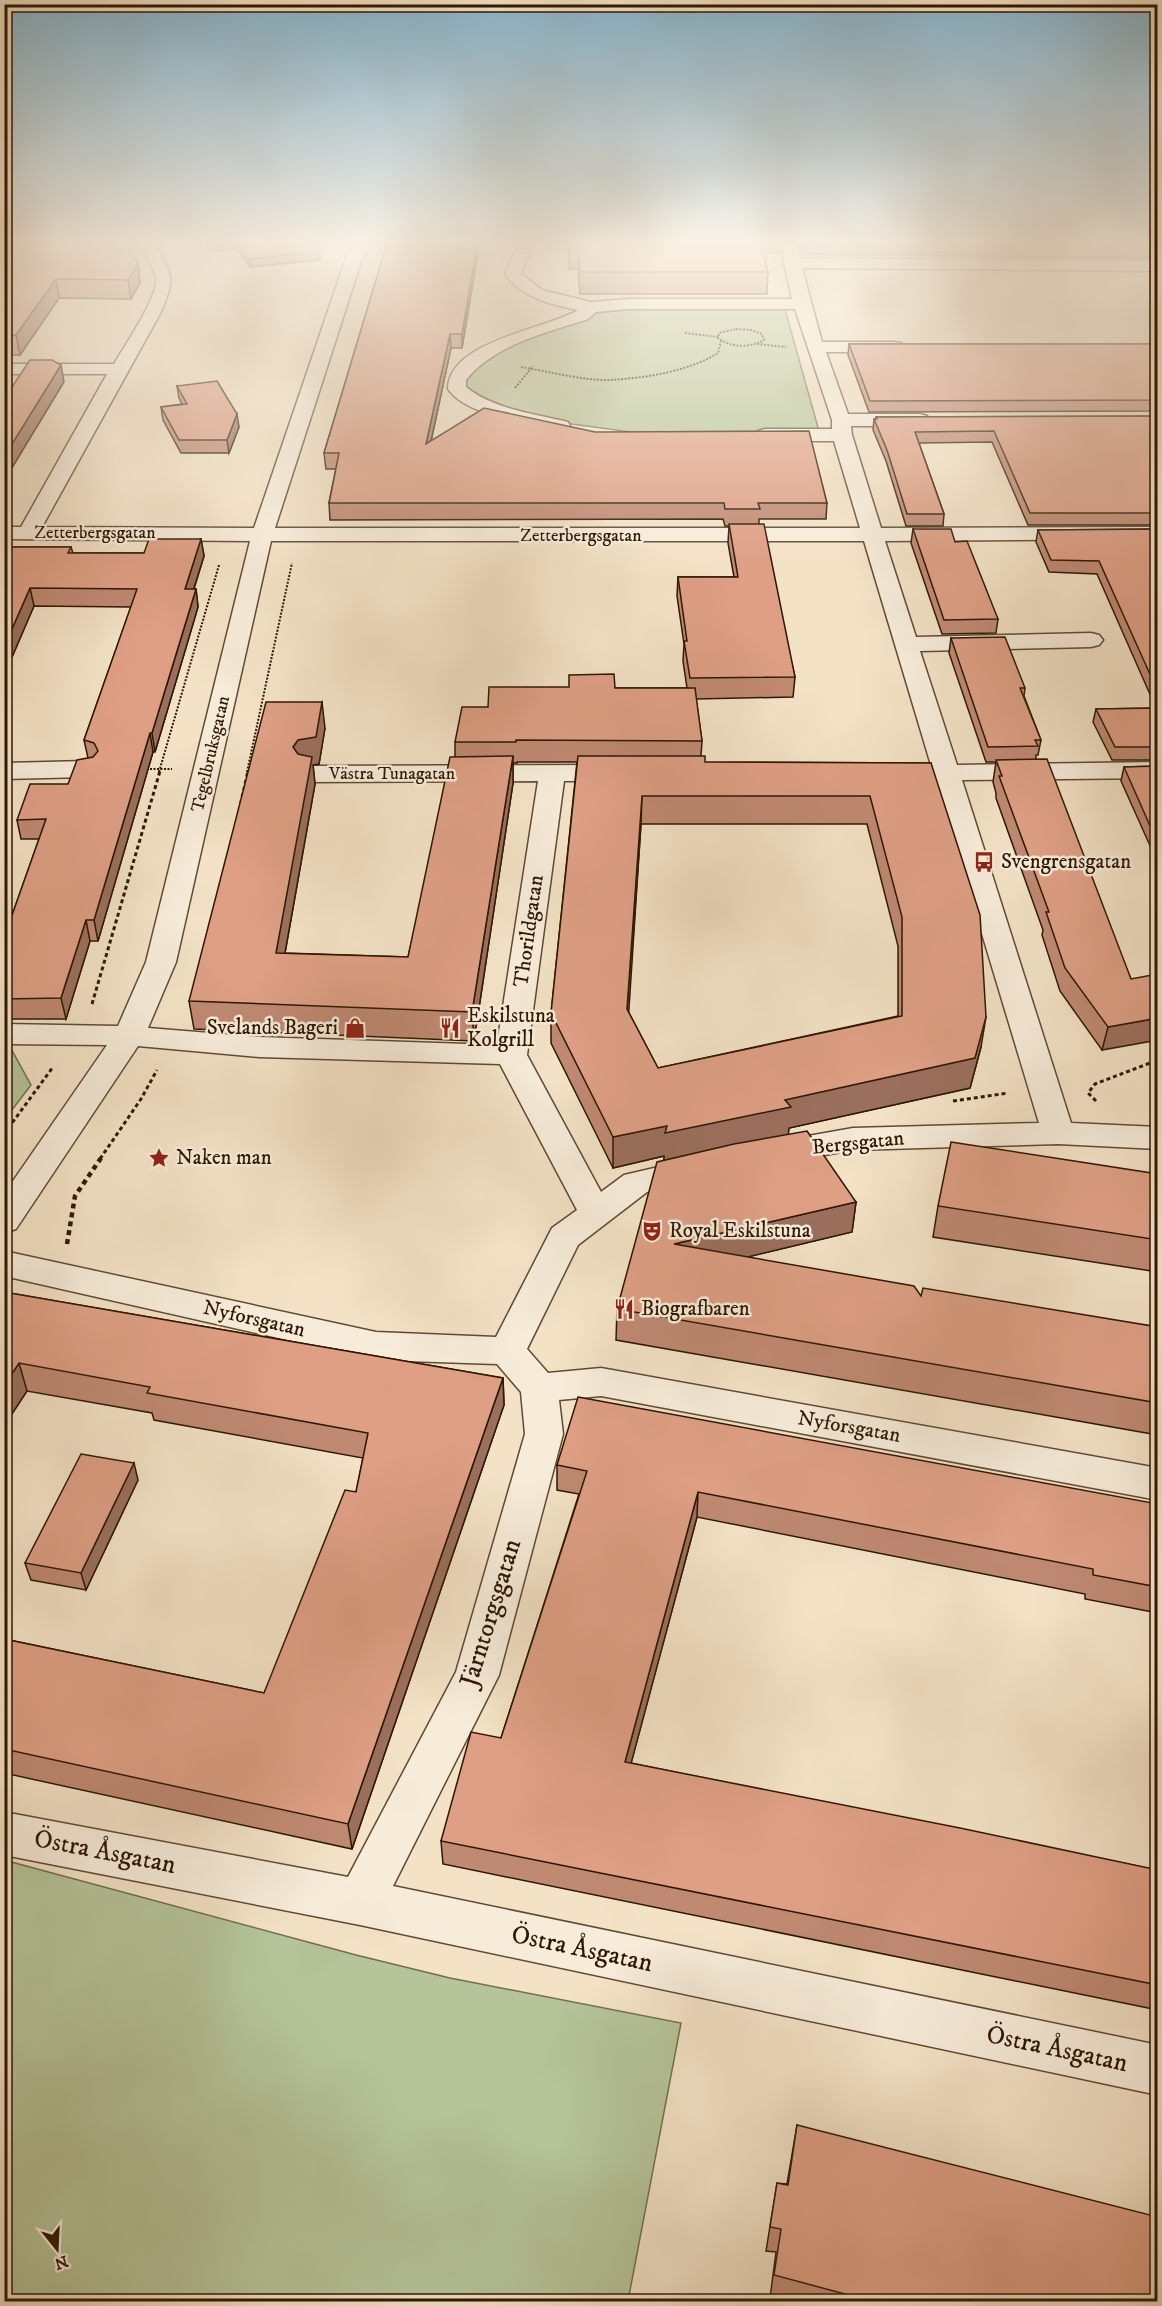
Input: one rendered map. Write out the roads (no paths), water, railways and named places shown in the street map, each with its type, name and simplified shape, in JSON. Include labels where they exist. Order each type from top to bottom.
[{"type":"street","points":[[28,533],[132,348]]},
{"type":"street","name":"Tegelbruksgatan","points":[[4,1221],[129,1036],[161,963],[262,536],[324,348]]},
{"type":"street","points":[[496,348],[468,365],[457,379],[457,389],[464,397],[517,415],[574,429]]},
{"type":"street","points":[[816,348],[1058,1133]]},
{"type":"street","points":[[4,369],[119,369]]},
{"type":"street","points":[[746,435],[936,419]]},
{"type":"street","name":"Zetterbergsgatan","points":[[4,533],[226,533],[262,536],[1158,533]]},
{"type":"street","points":[[907,644],[1091,640]]},
{"type":"street","points":[[4,771],[87,769]]},
{"type":"street","points":[[899,773],[1158,770]]},
{"type":"street","name":"Thorildgatan","points":[[512,1055],[552,773]]},
{"type":"street","name":"Västra Tunagatan","points":[[311,774],[648,773]]},
{"type":"street","points":[[4,1034],[129,1036],[258,1047],[512,1055],[595,1212]]},
{"type":"street","name":"Bergsgatan","points":[[507,1352],[564,1237],[636,1183],[732,1161],[854,1139],[1058,1133],[1158,1138]]},
{"type":"street","name":"Nyforsgatan","points":[[4,1263],[376,1346],[507,1352]]},
{"type":"street","points":[[507,1352],[539,1388]]},
{"type":"street","name":"Nyforsgatan","points":[[539,1388],[601,1382],[1158,1484]]},
{"type":"street","name":"Järntorgsgatan","points":[[360,1902],[477,1675],[544,1434],[539,1388]]},
{"type":"street","name":"Östra Åsgatan","points":[[4,1833],[360,1902],[1158,2070]]},
{"type":"place","name":"Svengrensgatan","points":[[984,862]]},
{"type":"place","name":"Svelands Bageri","points":[[355,1028]]},
{"type":"place","name":"Eskilstuna Kolgrill","points":[[450,1028]]},
{"type":"place","name":"Naken man","points":[[159,1158]]},
{"type":"place","name":"Royal Eskilstuna","points":[[652,1231]]},
{"type":"place","name":"Biografbaren","points":[[624,1309]]}]
